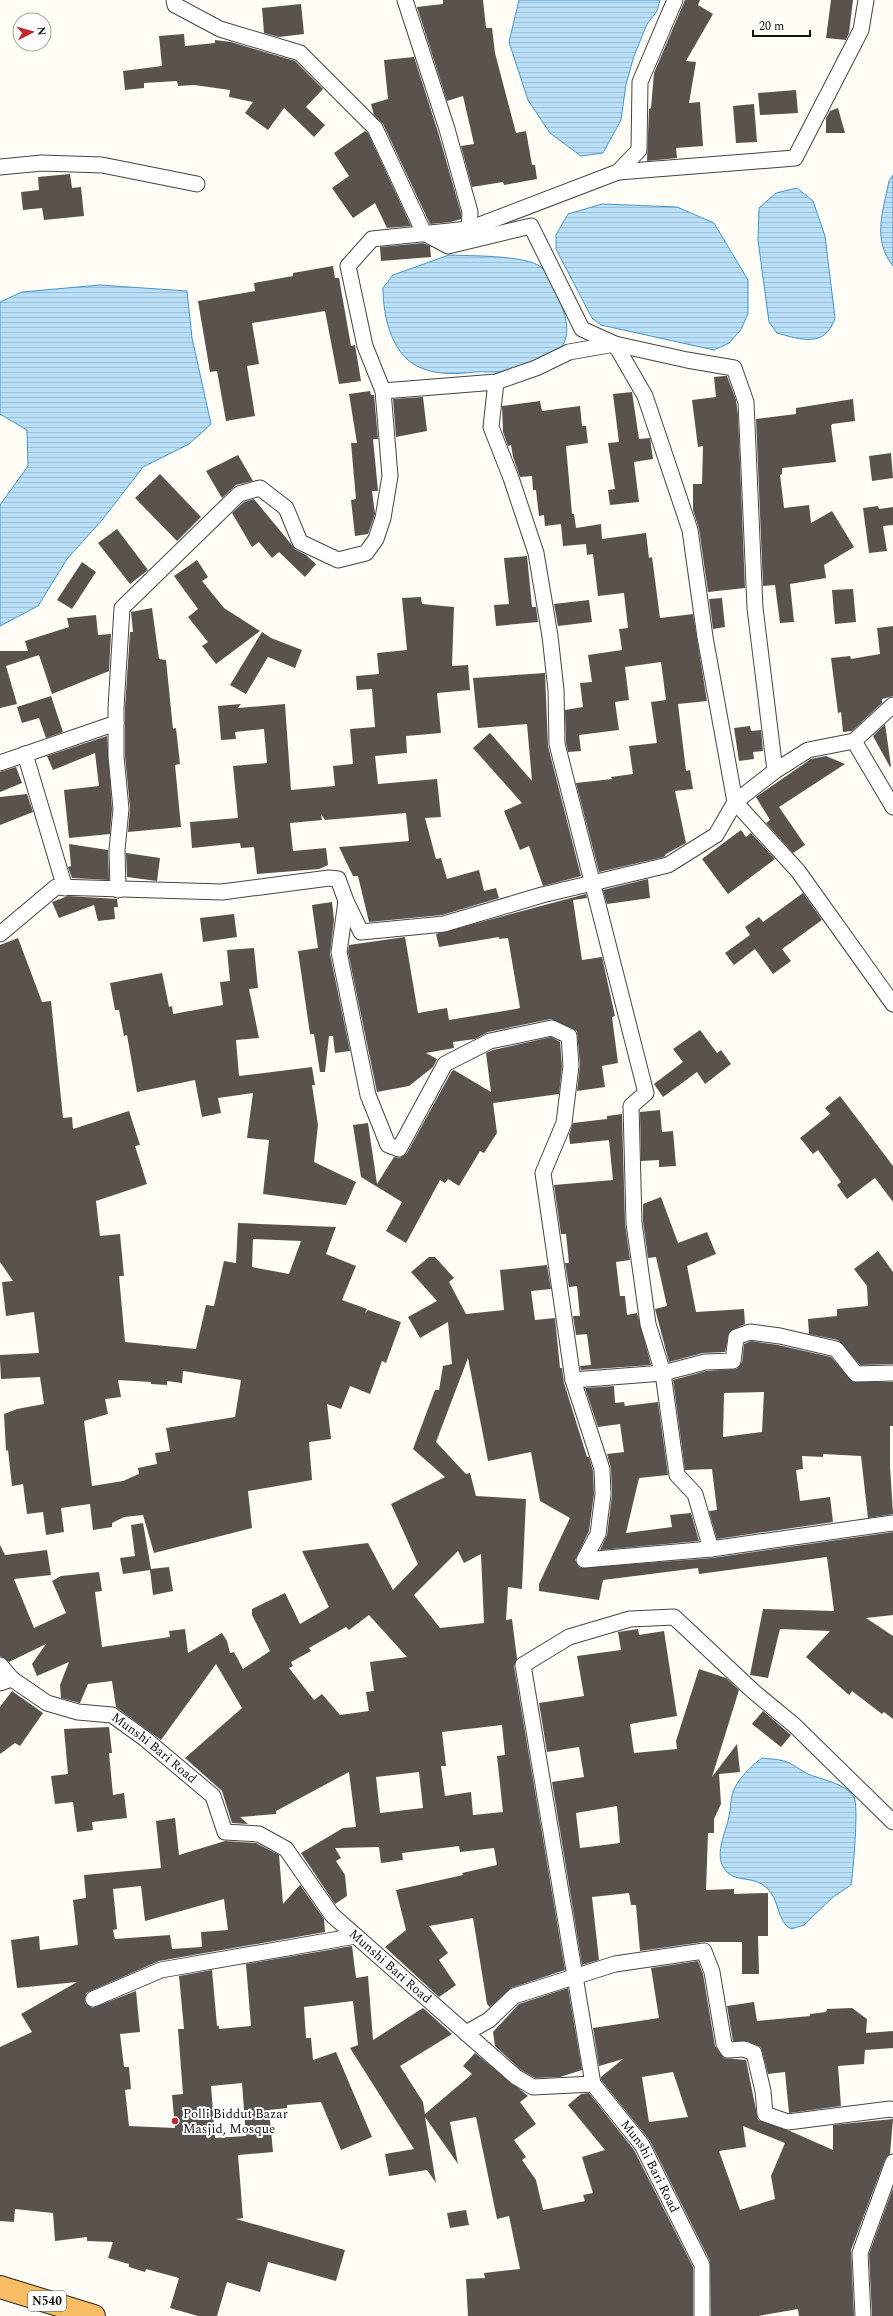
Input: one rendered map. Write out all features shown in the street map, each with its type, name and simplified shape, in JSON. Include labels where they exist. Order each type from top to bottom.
[{"type":"highway","name":"N540","points":[[0,2287],[94,2316]]},
{"type":"street","points":[[174,0],[175,5],[220,29],[300,53],[375,128],[424,233],[448,246],[531,226],[582,329],[615,344],[687,360],[734,368],[746,402],[755,608],[775,771]]},
{"type":"street","points":[[405,0],[447,129],[470,212],[469,230]]},
{"type":"street","points":[[618,172],[639,150],[640,82],[674,0]]},
{"type":"street","points":[[118,890],[117,850],[121,809],[116,756],[116,723],[122,608],[239,494],[260,488],[286,508],[300,542],[324,554],[338,560],[366,553],[376,539],[383,518],[390,476],[383,391],[365,346],[348,266],[372,239],[469,230],[618,172],[795,158],[861,30],[866,0]]},
{"type":"street","points":[[0,167],[42,163],[102,165],[197,184]]},
{"type":"street","points":[[383,391],[496,382],[536,368],[568,352],[615,344]]},
{"type":"street","points":[[615,344],[645,396],[690,530],[705,637],[735,802],[798,871],[893,1004]]},
{"type":"street","points":[[496,382],[491,427],[511,478],[536,553],[550,636],[556,690],[557,744],[646,1093],[631,1106],[634,1223],[648,1324],[663,1373],[677,1475],[695,1494],[711,1549]]},
{"type":"street","points":[[0,934],[56,887],[222,892],[329,878],[338,879],[346,901],[361,932],[444,924],[542,895],[668,865],[716,835],[735,802],[775,771],[808,750],[854,741],[893,704]]},
{"type":"street","points":[[0,763],[116,723]]},
{"type":"street","points":[[854,741],[893,807]]},
{"type":"street","points":[[25,754],[65,888]]},
{"type":"street","points":[[346,901],[339,952],[368,1095],[388,1145],[399,1149],[445,1064],[490,1041],[552,1028],[569,1036],[571,1066],[564,1123],[543,1173],[573,1380],[602,1469],[603,1494],[598,1534],[584,1560],[711,1549],[893,1523]]},
{"type":"street","points":[[573,1380],[663,1373],[705,1362],[733,1361],[736,1337],[750,1332],[780,1336],[836,1349],[856,1374],[893,1373]]},
{"type":"street","points":[[593,2084],[523,1665],[570,1637],[630,1619],[674,1617],[754,1692],[794,1725],[893,1822]]},
{"type":"street","points":[[0,1665],[6,1681]]},
{"type":"street","name":"Munshi Bari Road","points":[[6,1681],[47,1703],[78,1712],[112,1716],[144,1738],[213,1796],[225,1832],[259,1834],[286,1849],[332,1915],[516,2077],[533,2087],[593,2084],[642,2145],[702,2265],[702,2316]]},
{"type":"street","points":[[93,1999],[162,1970],[356,1936]]},
{"type":"street","points":[[466,2033],[489,2020],[514,1996],[615,1964],[704,1950],[712,1972],[724,2044],[728,2050],[744,2049],[754,2053],[763,2091],[765,2114],[788,2122],[890,2109],[893,2110]]},
{"type":"street","points":[[863,2316],[860,2253],[893,2162]]},
{"type":"water","points":[[519,0],[660,0],[657,11],[647,24],[634,56],[626,84],[621,120],[603,153],[581,156],[550,133],[528,100],[509,42]]},
{"type":"water","points":[[893,175],[893,266],[883,246],[881,225],[889,181]]},
{"type":"water","points":[[797,188],[813,201],[825,236],[835,318],[831,328],[825,334],[819,338],[812,339],[795,338],[777,333],[769,322],[758,240],[759,208],[776,193]]},
{"type":"water","points":[[602,204],[677,207],[714,223],[748,280],[748,314],[740,331],[729,343],[714,350],[601,325],[592,318],[556,249],[556,235],[568,214]]},
{"type":"water","points":[[449,255],[511,258],[534,263],[541,267],[555,288],[565,318],[567,333],[562,347],[550,357],[501,372],[455,374],[443,373],[430,371],[413,364],[397,347],[392,336],[385,311],[383,288],[393,275]]},
{"type":"water","points":[[100,285],[187,291],[192,338],[211,424],[189,444],[143,467],[102,520],[67,559],[38,606],[0,626],[0,505],[28,466],[27,430],[0,414],[0,302],[22,292]]},
{"type":"water","points":[[762,1758],[787,1762],[808,1774],[833,1782],[850,1792],[854,1797],[855,1802],[855,1840],[851,1885],[833,1897],[804,1925],[791,1929],[786,1925],[780,1915],[774,1898],[767,1888],[762,1884],[751,1880],[731,1875],[723,1866],[721,1859],[721,1845],[730,1813],[731,1798],[735,1787],[745,1773]]},
{"type":"building","points":[[443,0],[483,0],[486,28],[492,28],[495,53],[516,133],[526,131],[532,165],[535,165],[537,179],[504,185],[503,182],[472,187],[461,146],[474,144],[463,96],[447,101],[417,7],[443,4]]},
{"type":"building","points":[[685,0],[700,0],[698,5],[713,14],[686,61],[696,62],[689,103],[700,102],[703,146],[676,148],[677,158],[647,161],[649,109],[651,108],[654,73]]},
{"type":"building","points":[[831,0],[853,0],[849,33],[846,40],[826,38]]},
{"type":"building","points":[[301,4],[304,34],[279,37],[264,33],[262,8]]},
{"type":"building","points":[[184,34],[185,46],[215,43],[215,40],[231,42],[295,61],[323,89],[306,107],[325,125],[314,137],[284,108],[268,130],[245,113],[253,102],[229,97],[230,90],[194,85],[178,86],[177,81],[144,83],[144,88],[125,90],[123,71],[162,66],[159,36]]},
{"type":"building","points":[[414,57],[438,132],[461,213],[461,219],[451,222],[430,224],[383,124],[374,115],[371,104],[388,99],[384,60]]},
{"type":"building","points":[[796,90],[798,113],[760,115],[758,93]]},
{"type":"building","points":[[754,104],[757,142],[736,143],[733,106]]},
{"type":"building","points":[[838,108],[845,133],[826,133],[826,118],[830,111]]},
{"type":"building","points":[[365,131],[368,133],[411,226],[387,228],[375,203],[353,218],[332,188],[349,176],[334,153]]},
{"type":"building","points":[[70,174],[72,188],[81,187],[84,216],[44,220],[42,208],[23,210],[21,192],[39,190],[38,177]]},
{"type":"building","points":[[423,243],[430,246],[431,257],[381,261],[380,247]]},
{"type":"building","points":[[333,266],[335,278],[339,278],[351,346],[355,345],[361,381],[339,384],[325,311],[252,323],[259,364],[247,366],[255,416],[226,421],[217,371],[210,372],[198,301],[255,291],[254,283],[293,276],[293,273]]},
{"type":"building","points":[[727,376],[736,400],[738,415],[745,588],[708,592],[699,529],[693,510],[693,484],[702,484],[703,446],[698,447],[692,400],[716,397],[714,377]]},
{"type":"building","points":[[370,391],[371,395],[374,395],[378,439],[373,439],[378,491],[372,491],[375,514],[368,534],[355,536],[351,500],[356,499],[351,443],[357,443],[349,394]]},
{"type":"building","points":[[632,392],[639,439],[650,438],[653,459],[634,462],[639,502],[610,505],[608,490],[615,489],[608,443],[619,442],[613,394]]},
{"type":"building","points":[[423,397],[427,431],[396,437],[393,399]]},
{"type":"building","points":[[853,399],[855,421],[832,424],[831,426],[836,462],[782,468],[782,474],[780,475],[784,508],[809,505],[811,523],[832,511],[854,547],[824,565],[826,578],[790,584],[794,622],[780,623],[775,585],[763,586],[756,419],[796,414],[796,408]]},
{"type":"building","points":[[540,401],[542,411],[580,406],[582,426],[586,426],[588,443],[566,446],[572,514],[574,514],[576,528],[601,524],[602,539],[646,533],[649,558],[652,557],[660,618],[693,614],[707,701],[678,704],[686,771],[690,770],[693,789],[675,791],[686,843],[666,854],[664,857],[599,872],[576,783],[612,779],[611,777],[633,774],[629,746],[657,743],[651,702],[666,700],[661,662],[625,667],[629,700],[615,702],[619,730],[579,735],[581,751],[568,752],[566,743],[565,710],[583,707],[580,683],[592,682],[588,655],[622,650],[619,629],[628,628],[624,593],[598,596],[593,554],[587,555],[586,544],[563,546],[561,524],[545,526],[544,515],[539,516],[536,490],[533,490],[532,476],[520,477],[513,457],[511,445],[508,446],[503,432],[502,406]]},
{"type":"building","points":[[891,453],[893,478],[872,481],[869,456]]},
{"type":"building","points":[[238,455],[253,481],[236,485],[222,498],[206,471]]},
{"type":"building","points":[[160,474],[201,517],[177,541],[135,498]]},
{"type":"building","points":[[254,499],[296,550],[306,555],[316,564],[305,577],[279,552],[272,558],[259,542],[252,547],[232,513],[244,502]]},
{"type":"building","points":[[878,506],[879,509],[893,507],[893,525],[883,526],[887,551],[869,553],[863,508]]},
{"type":"building","points":[[117,529],[148,570],[130,584],[98,543]]},
{"type":"building","points":[[527,556],[532,607],[536,607],[538,622],[496,626],[494,605],[509,604],[504,558]]},
{"type":"building","points":[[197,560],[208,577],[202,581],[224,608],[260,631],[216,664],[202,646],[208,642],[188,617],[198,609],[174,576]]},
{"type":"building","points":[[82,562],[96,572],[72,609],[57,600]]},
{"type":"building","points":[[853,589],[856,622],[835,624],[832,590]]},
{"type":"building","points":[[421,597],[422,604],[454,607],[452,666],[468,665],[470,690],[437,693],[441,733],[406,736],[407,753],[375,756],[378,784],[437,779],[441,817],[425,818],[436,859],[441,858],[447,879],[479,870],[484,891],[496,888],[499,898],[442,915],[369,922],[358,876],[353,876],[339,847],[409,841],[406,813],[325,820],[321,814],[322,820],[290,823],[293,851],[326,848],[328,865],[319,869],[257,874],[254,847],[241,848],[240,843],[192,848],[190,822],[238,818],[233,766],[267,763],[264,729],[235,732],[236,739],[221,740],[218,706],[241,704],[238,708],[285,704],[291,790],[335,786],[333,766],[353,764],[350,729],[375,727],[372,689],[357,690],[356,676],[379,674],[377,653],[407,650],[402,598]]},
{"type":"building","points":[[722,598],[725,627],[713,629],[709,599]]},
{"type":"building","points":[[589,600],[592,622],[558,626],[554,604]]},
{"type":"building","points":[[152,608],[159,659],[166,660],[173,729],[176,728],[180,764],[175,765],[181,827],[128,832],[130,808],[125,756],[125,708],[130,632],[133,632],[131,612]]},
{"type":"building","points":[[96,615],[98,635],[111,634],[109,671],[52,694],[39,655],[6,666],[17,704],[0,708],[0,651],[28,651],[25,641],[69,627],[67,618]]},
{"type":"building","points":[[893,626],[893,696],[882,699],[882,703],[852,731],[843,732],[841,712],[838,713],[831,658],[850,656],[851,659],[880,654],[877,628]]},
{"type":"building","points":[[262,632],[271,638],[302,650],[295,668],[268,657],[246,694],[230,685]]},
{"type":"building","points":[[545,673],[548,746],[581,876],[543,886],[529,846],[520,850],[504,811],[522,803],[473,748],[490,733],[532,781],[527,724],[478,728],[473,678]]},
{"type":"building","points":[[51,696],[63,732],[46,738],[39,718],[22,723],[17,707]]},
{"type":"building","points":[[885,724],[891,766],[890,767],[873,736]]},
{"type":"building","points":[[750,726],[751,731],[761,730],[763,751],[753,752],[754,759],[739,761],[734,728]]},
{"type":"building","points":[[107,736],[112,809],[110,834],[69,838],[64,790],[99,786],[95,753],[53,770],[47,756]]},
{"type":"building","points":[[826,756],[845,764],[779,807],[805,845],[793,853],[766,823],[770,820],[756,797],[811,759]]},
{"type":"building","points":[[16,767],[22,783],[0,792],[0,772]]},
{"type":"building","points":[[27,794],[33,812],[0,825],[0,797]]},
{"type":"building","points":[[741,830],[746,837],[751,833],[775,859],[728,894],[702,859]]},
{"type":"building","points":[[69,844],[108,850],[109,880],[72,878],[68,867],[71,866]]},
{"type":"building","points":[[126,853],[160,858],[157,881],[127,877]]},
{"type":"building","points":[[648,879],[650,898],[607,904],[603,890]]},
{"type":"building","points":[[803,893],[822,920],[782,949],[791,961],[773,974],[755,949],[734,965],[725,953],[750,935],[745,927],[759,917],[763,922]]},
{"type":"building","points":[[586,894],[587,898],[573,900],[582,960],[602,957],[615,1016],[612,1017],[618,1063],[602,1066],[605,1087],[577,1091],[580,1065],[577,1031],[551,1019],[488,1032],[475,1039],[453,1042],[454,1048],[426,1053],[437,1059],[433,1067],[409,1086],[377,1092],[348,952],[349,945],[405,937],[418,1013],[447,1008],[449,1020],[516,1009],[520,1008],[508,938],[499,939],[499,937],[439,947],[436,934]]},
{"type":"building","points":[[68,896],[117,899],[118,907],[114,907],[115,919],[98,921],[94,905],[59,918],[52,902]]},
{"type":"building","points":[[332,902],[334,920],[330,954],[350,1051],[335,1053],[333,1036],[329,1036],[325,1072],[320,1072],[314,1034],[310,1034],[298,951],[318,948],[312,905]]},
{"type":"building","points":[[234,914],[237,937],[203,942],[200,918]]},
{"type":"building","points":[[18,938],[42,1002],[51,1001],[63,1118],[72,1117],[73,1129],[129,1111],[140,1145],[135,1146],[147,1184],[96,1201],[100,1236],[120,1234],[124,1276],[119,1276],[125,1342],[196,1349],[206,1305],[214,1306],[224,1261],[236,1263],[238,1223],[336,1227],[326,1254],[356,1266],[342,1300],[367,1309],[365,1313],[368,1310],[401,1322],[386,1363],[382,1361],[370,1394],[350,1386],[341,1409],[327,1404],[331,1439],[309,1442],[312,1480],[248,1491],[252,1528],[154,1553],[143,1515],[124,1517],[112,1523],[112,1527],[93,1530],[90,1504],[61,1508],[64,1532],[46,1535],[43,1512],[27,1514],[23,1484],[12,1486],[8,1450],[6,1451],[4,1414],[17,1409],[44,1404],[40,1377],[1,1379],[0,1355],[39,1353],[34,1312],[6,1316],[2,1282],[13,1281],[0,1262],[0,945]],"holes":[[[253,1239],[301,1241],[289,1274],[252,1267]],[[183,1371],[241,1380],[235,1417],[166,1428],[170,1451],[155,1453],[157,1464],[138,1468],[139,1474],[123,1481],[92,1486],[84,1421],[108,1414],[105,1399],[121,1397],[118,1380],[151,1382],[151,1384],[167,1385],[167,1381],[182,1383]]]},
{"type":"building","points":[[254,948],[258,988],[249,989],[259,1038],[236,1040],[239,1076],[312,1067],[315,1085],[312,1085],[318,1125],[314,1162],[356,1182],[346,1205],[263,1194],[269,1140],[247,1138],[253,1093],[218,1098],[221,1113],[202,1117],[195,1080],[137,1092],[127,1035],[124,1036],[119,1010],[115,1010],[110,983],[162,973],[169,1007],[172,1006],[173,1014],[223,1005],[220,982],[230,981],[227,950]]},
{"type":"building","points":[[700,1030],[717,1053],[721,1050],[731,1064],[705,1084],[697,1072],[663,1097],[654,1084],[683,1062],[673,1049]]},
{"type":"building","points":[[551,1037],[560,1042],[562,1066],[559,1094],[493,1103],[497,1133],[484,1153],[480,1151],[459,1186],[448,1179],[445,1183],[440,1180],[406,1243],[386,1231],[402,1202],[361,1177],[353,1125],[368,1123],[377,1184],[394,1157],[400,1158],[407,1153],[452,1071],[454,1070],[491,1092],[486,1053],[493,1050]]},
{"type":"building","points":[[840,1096],[893,1166],[893,1202],[875,1178],[847,1199],[837,1185],[841,1182],[818,1150],[813,1154],[800,1138],[830,1114],[825,1108]]},
{"type":"building","points":[[660,1110],[662,1132],[673,1131],[676,1166],[659,1167],[659,1160],[641,1161],[640,1112]]},
{"type":"building","points":[[622,1114],[625,1223],[630,1260],[616,1262],[620,1296],[625,1296],[627,1315],[637,1313],[651,1365],[581,1370],[580,1366],[591,1365],[587,1334],[576,1335],[573,1316],[580,1316],[577,1286],[569,1287],[565,1263],[569,1263],[566,1234],[561,1234],[554,1185],[613,1180],[609,1140],[570,1144],[569,1135],[573,1123],[607,1119],[607,1116]]},
{"type":"building","points":[[661,1197],[678,1243],[707,1232],[716,1254],[687,1266],[696,1312],[744,1309],[745,1324],[729,1332],[725,1352],[703,1353],[669,1362],[655,1309],[667,1306],[656,1257],[648,1258],[643,1222],[643,1204]]},
{"type":"building","points":[[878,1251],[893,1272],[893,1364],[860,1365],[838,1340],[809,1334],[808,1319],[837,1316],[837,1309],[868,1306],[867,1286],[854,1269]]},
{"type":"building","points":[[429,1257],[435,1257],[454,1278],[449,1282],[466,1314],[504,1310],[500,1270],[547,1265],[551,1289],[531,1291],[535,1320],[555,1318],[560,1368],[562,1368],[564,1383],[587,1457],[589,1457],[593,1471],[594,1494],[589,1531],[575,1560],[580,1568],[712,1558],[893,1532],[893,1615],[866,1618],[893,1636],[893,1719],[884,1712],[882,1714],[852,1691],[849,1695],[806,1657],[830,1631],[780,1629],[768,1678],[750,1675],[763,1609],[834,1611],[827,1557],[699,1574],[698,1568],[603,1580],[599,1600],[539,1591],[539,1584],[570,1518],[540,1501],[531,1452],[488,1461],[468,1358],[436,1442],[466,1474],[470,1473],[476,1496],[526,1499],[522,1589],[508,1587],[506,1620],[512,1619],[517,1659],[514,1666],[565,1970],[511,1988],[490,2007],[487,2004],[473,1918],[429,1926],[448,1953],[439,1960],[456,1985],[439,1997],[385,1947],[406,1930],[396,1890],[463,1875],[462,1873],[497,1865],[494,1848],[460,1852],[459,1846],[402,1853],[403,1860],[381,1863],[379,1847],[335,1848],[341,1858],[336,1861],[345,1875],[347,1896],[335,1904],[301,1853],[343,1828],[356,1827],[349,1772],[276,1811],[276,1814],[240,1817],[248,1824],[232,1823],[222,1791],[185,1758],[242,1708],[216,1664],[161,1740],[116,1707],[112,1681],[88,1684],[80,1703],[61,1698],[60,1685],[69,1662],[37,1676],[32,1664],[46,1644],[9,1662],[0,1656],[0,1545],[5,1555],[47,1550],[51,1575],[14,1579],[34,1628],[66,1613],[52,1581],[61,1576],[99,1572],[102,1591],[95,1592],[102,1647],[170,1637],[169,1631],[185,1629],[188,1653],[222,1633],[227,1641],[230,1653],[234,1652],[243,1669],[270,1651],[252,1615],[252,1609],[285,1593],[300,1624],[329,1607],[302,1551],[368,1543],[393,1590],[418,1564],[391,1504],[445,1477],[413,1449],[435,1390],[439,1390],[443,1366],[452,1364],[448,1322],[420,1338],[408,1317],[437,1301],[411,1272]],"holes":[[[458,1551],[464,1563],[481,1554],[484,1623],[440,1628],[414,1595]],[[369,1615],[407,1657],[370,1662],[374,1691],[366,1692],[369,1711],[340,1715],[322,1694],[314,1700],[289,1668],[293,1666],[291,1662],[311,1651],[309,1648],[346,1627],[349,1630]],[[502,1725],[505,1755],[497,1756],[503,1812],[473,1815],[471,1792],[445,1796],[441,1766],[446,1766],[442,1732]],[[419,1772],[423,1808],[380,1813],[376,1777]]]},
{"type":"building","points":[[751,1341],[778,1345],[831,1357],[853,1382],[893,1382],[893,1426],[890,1426],[890,1466],[893,1514],[868,1518],[861,1456],[823,1454],[823,1457],[802,1456],[803,1469],[796,1470],[800,1501],[830,1497],[833,1522],[717,1539],[709,1511],[717,1510],[712,1469],[685,1470],[673,1380],[706,1371],[737,1369],[742,1362],[744,1344]],"holes":[[[764,1392],[762,1432],[723,1437],[724,1393]]]},
{"type":"building","points":[[614,1386],[615,1403],[624,1402],[625,1406],[658,1402],[668,1475],[639,1478],[626,1533],[672,1527],[670,1515],[691,1513],[699,1541],[600,1550],[607,1535],[612,1495],[611,1468],[607,1454],[624,1452],[620,1424],[598,1427],[585,1388]]},
{"type":"building","points":[[143,1523],[151,1569],[169,1567],[173,1591],[153,1595],[150,1570],[123,1574],[120,1558],[135,1556],[131,1525]]},
{"type":"building","points":[[638,1629],[639,1635],[664,1631],[677,1716],[630,1724],[634,1753],[677,1749],[676,1741],[699,1669],[726,1678],[739,1690],[712,1777],[737,1744],[740,1772],[719,1774],[721,1804],[714,1819],[714,1833],[708,1833],[706,1890],[734,1889],[734,1894],[768,1893],[768,1936],[758,1936],[759,1974],[742,1974],[742,1942],[703,1942],[640,1951],[636,1905],[631,1905],[629,1893],[592,1897],[599,1960],[582,1965],[552,1782],[584,1777],[579,1747],[547,1752],[539,1703],[584,1696],[577,1656],[621,1650],[618,1632]],"holes":[[[617,1806],[620,1843],[580,1848],[576,1813]]]},
{"type":"building","points":[[12,1691],[43,1713],[20,1746],[15,1743],[0,1754],[0,1707]]},
{"type":"building","points":[[763,1711],[791,1735],[781,1747],[752,1724]]},
{"type":"building","points":[[109,1727],[112,1753],[109,1753],[113,1795],[124,1793],[127,1818],[92,1822],[93,1830],[77,1832],[73,1802],[55,1804],[51,1776],[68,1774],[64,1729]]},
{"type":"building","points":[[175,1818],[179,1855],[225,1841],[256,1843],[279,1855],[283,1904],[300,1885],[324,1919],[325,1932],[159,1961],[86,1993],[85,2003],[92,2008],[136,1991],[140,2032],[120,2034],[124,2067],[129,2067],[131,2089],[125,2090],[129,2126],[175,2128],[172,2095],[183,2094],[178,2029],[184,2029],[179,1976],[212,1970],[217,2026],[219,2026],[219,2029],[251,2026],[246,1964],[352,1946],[356,1978],[368,1976],[373,2040],[423,2008],[452,2034],[400,2066],[423,2102],[425,2114],[472,2074],[463,2066],[475,2053],[528,2096],[520,2102],[536,2124],[514,2140],[526,2157],[522,2160],[536,2180],[543,2210],[585,2201],[583,2195],[593,2193],[582,2157],[605,2150],[568,2105],[581,2094],[589,2093],[634,2150],[693,2267],[693,2316],[468,2316],[466,2279],[485,2278],[484,2273],[520,2269],[509,2216],[497,2219],[476,2117],[450,2122],[458,2164],[425,2117],[436,2183],[427,2170],[389,2176],[385,2154],[414,2149],[350,2048],[358,2045],[353,2001],[304,2007],[306,2038],[311,2038],[313,2060],[336,2052],[372,2137],[341,2150],[321,2102],[287,2105],[287,2108],[269,2110],[273,2152],[238,2155],[243,2218],[236,2219],[345,2250],[336,2281],[268,2262],[260,2292],[227,2282],[217,2316],[198,2316],[170,2308],[179,2278],[146,2269],[145,2272],[129,2267],[129,2264],[108,2258],[113,2242],[87,2241],[87,2237],[55,2241],[53,2213],[15,2209],[14,2222],[0,2221],[0,2047],[32,2032],[21,2014],[77,1982],[17,1988],[11,1940],[39,1936],[40,1950],[78,1945],[73,1900],[86,1898],[84,1875],[161,1868],[156,1821]],"holes":[[[141,1886],[145,1921],[224,1899],[228,1930],[201,1932],[202,1947],[172,1949],[170,1935],[115,1939],[113,1930],[117,1929],[113,1889]],[[242,2083],[246,2136],[215,2138],[211,2086]]]},
{"type":"building","points":[[698,1961],[703,1974],[715,2046],[724,2058],[746,2060],[758,2120],[790,2131],[833,2150],[833,2125],[893,2119],[890,2154],[885,2159],[851,2250],[854,2316],[799,2316],[798,2309],[758,2316],[711,2316],[710,2261],[650,2141],[601,2080],[601,2077],[623,2059],[599,2066],[593,2028],[659,2018],[651,1968]],"holes":[[[673,2072],[688,2117],[649,2122],[642,2077]],[[743,2126],[785,2143],[771,2176],[775,2199],[740,2210],[719,2151],[746,2147]]]},
{"type":"building","points":[[568,1988],[582,2070],[560,2077],[535,2078],[521,2070],[495,2046],[493,2032],[519,2004]]},
{"type":"building","points":[[754,2002],[757,2021],[810,2016],[810,2014],[826,2012],[827,2009],[852,2008],[867,2019],[866,2033],[893,2031],[893,2048],[865,2050],[864,2064],[838,2066],[841,2106],[789,2113],[785,2072],[768,2074],[761,2047],[747,2041],[733,2041],[727,2006]]},
{"type":"building","points":[[893,2188],[893,2316],[872,2316],[869,2254]]},
{"type":"building","points":[[466,2210],[469,2225],[450,2228],[447,2213]]},
{"type":"place","name":"Polli Biddut Bazar Masjid, Mosque","points":[[175,2121]]}]
